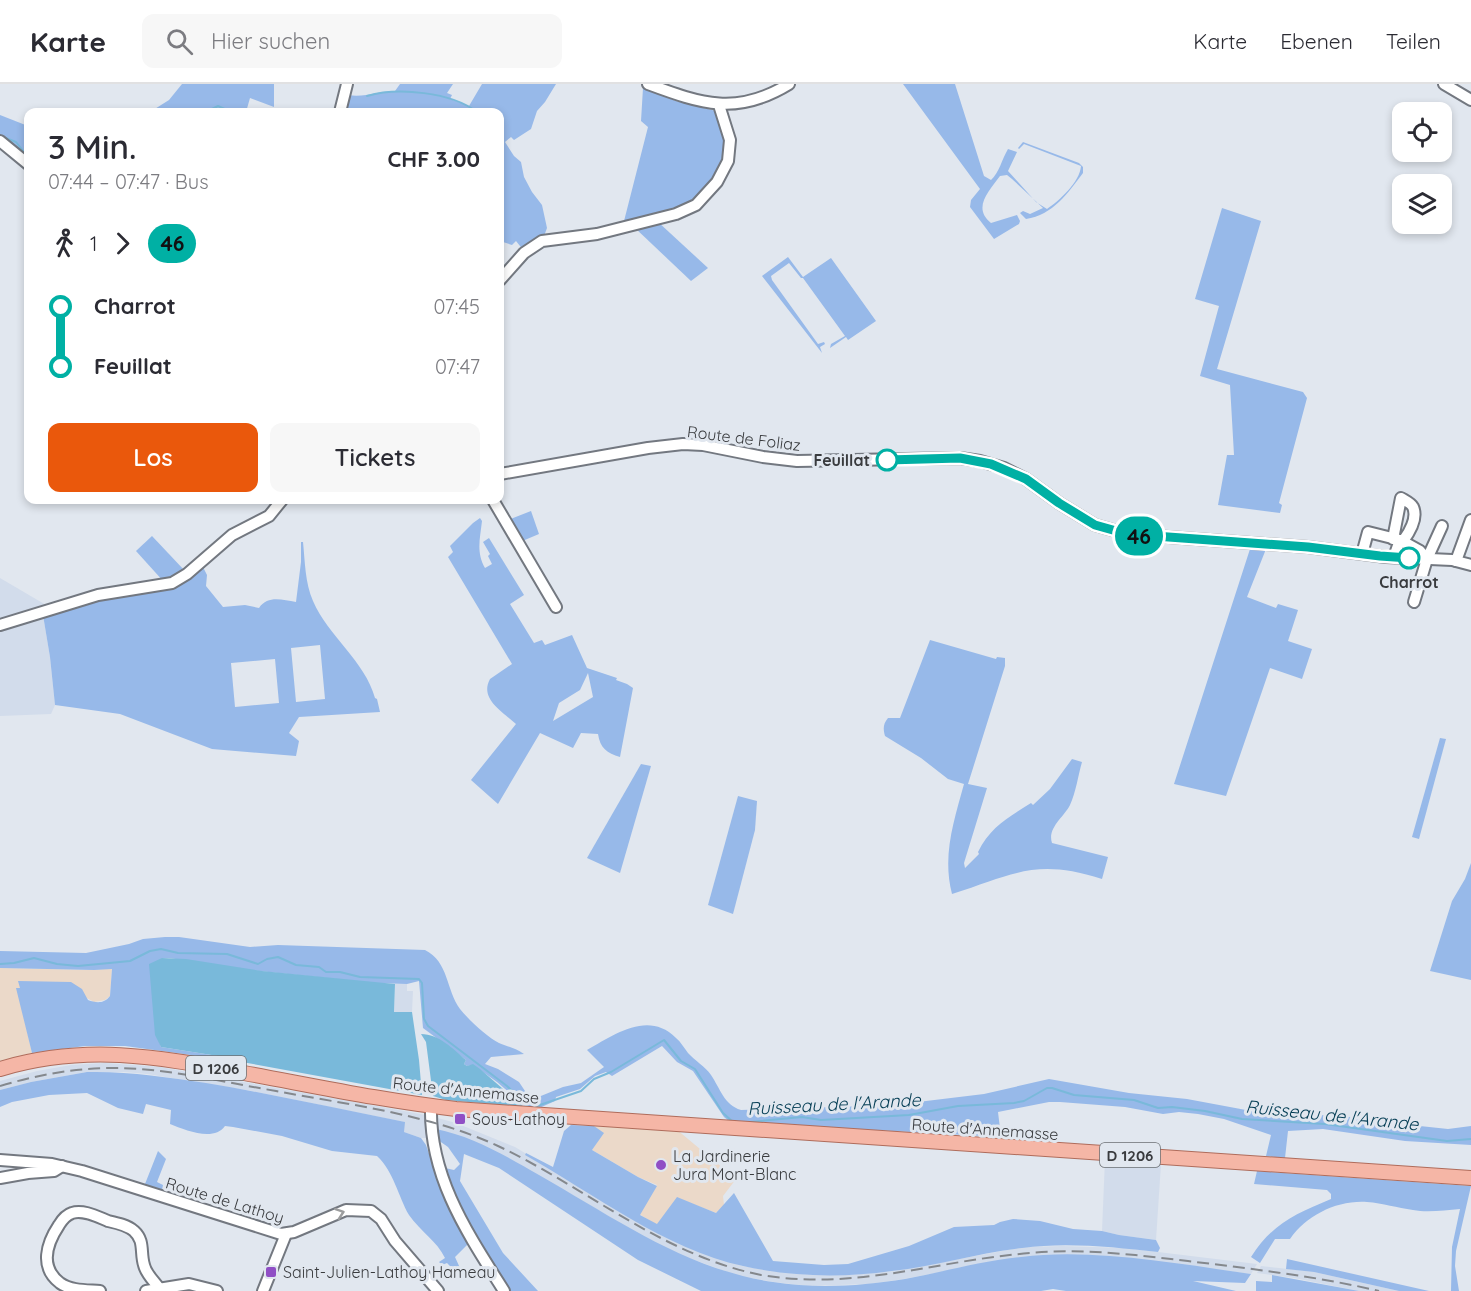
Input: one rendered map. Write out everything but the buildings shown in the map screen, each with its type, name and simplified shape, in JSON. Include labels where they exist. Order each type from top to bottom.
[{"type":"main road","name":"Route d'Annemasse","points":[[0,1069],[52,1058],[97,1053],[125,1054],[179,1061],[431,1106],[1471,1178]]},
{"type":"street","points":[[341,108],[347,84]]},
{"type":"street","points":[[648,84],[681,96],[719,105],[748,102],[767,96],[789,84]]},
{"type":"street","points":[[1444,84],[1471,100]]},
{"type":"street","points":[[504,276],[524,253],[542,241],[609,232],[676,214],[696,205],[717,182],[728,161],[730,140],[719,105]]},
{"type":"street","points":[[0,141],[24,162]]},
{"type":"street","name":"Route de Foliaz","points":[[504,473],[683,444],[703,445],[796,461],[960,458],[985,462],[1013,472],[1084,519],[1119,532],[1139,536],[1308,547],[1362,554],[1456,561],[1471,565]]},
{"type":"street","points":[[0,625],[98,595],[172,583],[187,574],[232,535],[269,516],[279,504]]},
{"type":"street","points":[[495,504],[556,607]]},
{"type":"street","points":[[1456,561],[1471,520]]},
{"type":"street","points":[[1414,602],[1427,559],[1442,526]]},
{"type":"street","points":[[1362,554],[1368,532],[1399,540],[1420,550],[1427,559]]},
{"type":"street","points":[[1394,557],[1399,540]]},
{"type":"street","points":[[431,1106],[431,1130],[453,1206],[504,1291]]},
{"type":"street","name":"Route de Lathoy","points":[[0,1160],[62,1166],[245,1224],[286,1234],[346,1210],[371,1211],[381,1219],[395,1241],[438,1291]]},
{"type":"street","points":[[1,1180],[28,1173],[54,1171],[62,1166]]},
{"type":"street","points":[[100,1291],[74,1289],[64,1285],[54,1277],[48,1266],[47,1251],[52,1236],[62,1220],[72,1213],[83,1212],[126,1226],[134,1231],[142,1243],[146,1270],[159,1288]]},
{"type":"street","points":[[263,1291],[286,1234]]},
{"type":"street","points":[[146,1291],[189,1284],[217,1291]]},
{"type":"shaded area","points":[[182,84],[274,84],[274,107],[250,98],[247,108],[156,108],[169,100]]},
{"type":"shaded area","points":[[400,84],[453,84],[447,93],[452,95],[450,99],[469,106],[482,84],[556,84],[537,111],[531,129],[514,140],[511,137],[505,142],[521,162],[524,177],[542,205],[547,228],[544,236],[524,251],[516,241],[512,245],[504,242],[504,108],[344,108],[348,95],[360,96],[395,91]]},
{"type":"shaded area","points":[[903,84],[955,84],[984,176],[991,180],[994,177],[1008,149],[1017,152],[1008,171],[1033,198],[1007,175],[1000,176],[984,199],[983,211],[991,223],[1017,215],[1019,224],[994,239],[970,207],[971,200],[980,189]]},
{"type":"shaded area","points":[[643,88],[676,101],[716,111],[726,132],[723,167],[692,204],[623,225],[648,127],[641,121]]},
{"type":"shaded area","points":[[0,115],[24,124],[24,157],[0,137]]},
{"type":"shaded area","points":[[1023,142],[1079,163],[1083,167],[1083,173],[1077,181],[1052,208],[1036,217],[1026,219],[1020,213],[1023,211],[1030,214],[1043,208],[1038,203],[1047,209],[1057,201],[1073,185],[1081,166],[1024,144],[1019,149]]},
{"type":"shaded area","points":[[1222,208],[1261,221],[1217,369],[1303,392],[1307,398],[1279,503],[1282,505],[1280,513],[1218,505],[1227,455],[1234,455],[1230,385],[1200,376],[1219,306],[1195,299]]},
{"type":"shaded area","points":[[657,221],[708,268],[691,281],[634,227]]},
{"type":"shaded area","points":[[788,257],[803,277],[831,258],[876,321],[848,340],[846,337],[830,348],[831,344],[845,336],[803,278],[789,263],[771,276],[772,280],[818,344],[824,342],[825,344],[820,347],[822,353],[762,276]]},
{"type":"shaded area","points":[[531,511],[539,534],[520,542],[508,520]]},
{"type":"shaded area","points":[[480,518],[482,521],[480,551],[485,568],[492,564],[488,556],[490,554],[483,542],[489,538],[524,595],[510,604],[534,643],[542,640],[545,645],[572,635],[587,668],[617,678],[616,680],[633,688],[620,757],[605,749],[600,743],[598,734],[581,733],[573,748],[540,733],[498,804],[471,780],[516,724],[490,699],[487,686],[490,679],[512,664],[448,557],[453,552],[450,546]],"holes":[[[588,673],[593,697],[553,721],[559,703],[580,690]]]},
{"type":"shaded area","points":[[152,536],[185,571],[164,582],[136,551]]},
{"type":"shaded area","points":[[301,542],[303,542],[307,579],[313,601],[328,626],[363,672],[377,699],[380,712],[299,717],[289,733],[299,741],[296,756],[212,749],[120,714],[55,705],[43,615],[85,602],[157,591],[202,565],[207,575],[206,586],[223,607],[245,605],[259,608],[267,601],[276,599],[296,602]],"holes":[[[320,645],[325,699],[296,702],[291,648]],[[275,659],[279,703],[235,707],[231,663]]]},
{"type":"shaded area","points":[[1250,549],[1266,549],[1247,597],[1276,608],[1278,604],[1298,610],[1288,641],[1312,649],[1302,679],[1270,668],[1226,796],[1174,784]]},
{"type":"shaded area","points":[[0,578],[46,605],[43,615],[55,705],[51,714],[0,716]]},
{"type":"shaded area","points":[[930,640],[996,659],[997,657],[1005,658],[1005,666],[968,784],[987,788],[964,863],[965,868],[979,854],[983,843],[994,829],[1031,803],[1033,805],[1050,789],[1072,759],[1082,762],[1072,800],[1052,832],[1052,843],[1108,857],[1102,879],[1079,873],[1042,869],[1009,875],[952,894],[948,866],[950,838],[964,784],[948,779],[921,758],[885,736],[884,731],[884,724],[888,718],[900,718]]},
{"type":"shaded area","points":[[1440,738],[1446,739],[1419,839],[1412,837]]},
{"type":"shaded area","points":[[641,764],[651,766],[620,873],[587,858]]},
{"type":"shaded area","points":[[738,796],[757,801],[755,830],[733,914],[708,905]]},
{"type":"shaded area","points":[[1471,863],[1471,980],[1430,971],[1452,901]]},
{"type":"shaded area","points":[[165,937],[250,947],[278,945],[425,950],[439,962],[455,1002],[468,1018],[494,1041],[524,1054],[491,1057],[485,1064],[519,1082],[531,1100],[563,1087],[581,1083],[604,1067],[587,1050],[631,1028],[654,1026],[665,1030],[678,1040],[688,1053],[709,1072],[726,1100],[741,1110],[893,1105],[984,1094],[1049,1079],[1246,1110],[1365,1118],[1448,1129],[1471,1126],[1471,1145],[1405,1141],[1323,1129],[1288,1131],[1285,1158],[1266,1156],[1271,1135],[1224,1119],[1179,1112],[1163,1114],[1125,1107],[1060,1102],[998,1112],[1001,1137],[730,1122],[724,1117],[693,1071],[677,1062],[662,1046],[612,1076],[606,1072],[595,1076],[580,1089],[556,1097],[555,1101],[537,1109],[528,1109],[473,1065],[464,1064],[466,1060],[423,1028],[419,981],[407,984],[375,983],[249,970],[169,958],[162,958],[159,1041],[161,1047],[218,1056],[242,1056],[242,1062],[125,1046],[85,1046],[32,1053],[16,988],[20,988],[18,981],[71,982],[82,989],[88,1000],[100,1002],[110,996],[112,969],[0,968],[0,951],[86,953],[143,939]]},
{"type":"shaded area","points":[[162,958],[186,959],[262,971],[395,984],[394,1012],[412,1012],[422,1095],[242,1062],[242,1056],[218,1056],[161,1047],[155,1035],[149,964]]},
{"type":"shaded area","points":[[0,968],[94,970],[112,968],[110,996],[105,1000],[94,1002],[85,997],[17,988],[32,1053],[0,1061]]},
{"type":"shaded area","points":[[395,984],[407,984],[407,991],[413,991],[412,1012],[394,1012]]},
{"type":"shaded area","points":[[421,1034],[445,1043],[466,1060],[464,1064],[467,1066],[473,1064],[480,1069],[524,1107],[446,1100],[433,1096],[426,1042]]},
{"type":"shaded area","points":[[105,1063],[160,1067],[426,1115],[428,1138],[404,1132],[404,1122],[252,1091],[147,1074],[87,1072],[0,1090],[0,1081],[37,1071],[71,1065]]},
{"type":"shaded area","points":[[87,1072],[132,1073],[206,1083],[405,1122],[404,1132],[421,1138],[426,1145],[447,1205],[468,1244],[455,1257],[465,1279],[447,1263],[442,1265],[439,1262],[445,1258],[442,1252],[409,1215],[392,1177],[377,1156],[332,1151],[282,1136],[233,1127],[225,1126],[214,1133],[199,1133],[170,1124],[171,1110],[146,1104],[143,1114],[118,1108],[87,1093],[49,1095],[12,1102],[0,1107],[0,1090]]},
{"type":"shaded area","points":[[434,1117],[456,1123],[515,1147],[627,1215],[692,1249],[742,1266],[813,1275],[850,1275],[894,1271],[1023,1247],[1062,1246],[1125,1248],[1257,1264],[1251,1274],[1124,1258],[1061,1255],[1022,1257],[869,1284],[807,1286],[738,1276],[678,1254],[475,1142],[436,1129]]},
{"type":"shaded area","points":[[571,1125],[594,1126],[604,1133],[592,1150],[657,1186],[640,1215],[657,1224],[677,1197],[716,1213],[734,1193],[773,1261],[824,1265],[848,1264],[909,1246],[954,1227],[994,1225],[1013,1219],[1040,1221],[1073,1229],[1102,1231],[1156,1240],[1160,1248],[1158,1252],[1090,1246],[1039,1246],[908,1269],[855,1275],[798,1274],[761,1270],[714,1258],[658,1234],[525,1155],[526,1153],[553,1167],[564,1131]]},
{"type":"shaded area","points":[[594,1126],[676,1129],[736,1179],[723,1196],[724,1205],[716,1213],[677,1198],[657,1225],[639,1214],[657,1185],[638,1177],[592,1150],[603,1133]]},
{"type":"shaded area","points":[[436,1129],[463,1137],[502,1154],[680,1254],[710,1266],[773,1282],[822,1286],[872,1283],[905,1279],[991,1261],[1077,1254],[1136,1258],[1251,1274],[1245,1283],[1193,1281],[1236,1291],[1066,1291],[1053,1289],[1041,1291],[701,1291],[638,1260],[499,1168],[464,1154],[460,1181],[503,1253],[538,1291],[510,1291],[471,1231],[454,1195],[445,1168],[454,1170],[460,1164],[448,1147],[438,1140]]},
{"type":"shaded area","points":[[158,1151],[166,1159],[157,1182],[163,1185],[162,1190],[145,1184]]},
{"type":"shaded area","points":[[1105,1159],[1161,1164],[1156,1240],[1102,1231]]},
{"type":"shaded area","points":[[1257,1171],[1471,1186],[1456,1251],[1455,1266],[1459,1291],[1451,1291],[1452,1247],[1460,1209],[1425,1211],[1356,1202],[1334,1206],[1314,1216],[1290,1239],[1275,1239],[1260,1263],[1251,1257],[1267,1236],[1295,1215],[1331,1199],[1331,1194],[1327,1190],[1254,1184]]},
{"type":"shaded area","points":[[1287,1259],[1429,1291],[1399,1291],[1314,1272],[1286,1269]]},
{"type":"shaded area","points":[[1261,1266],[1314,1272],[1399,1291],[1359,1291],[1257,1273]]},
{"type":"shaded area","points":[[1272,1275],[1359,1291],[1256,1291],[1256,1281],[1272,1282]]},
{"type":"waterway","points":[[367,96],[394,92],[424,93],[453,100],[471,108]]},
{"type":"waterway","points":[[214,108],[218,106],[222,108]]},
{"type":"waterway","points":[[3,137],[16,142],[24,152]]},
{"type":"waterway","name":"Ruisseau de l'Arande","points":[[0,964],[34,958],[78,966],[130,961],[150,951],[161,949],[178,953],[227,954],[258,964],[278,957],[296,965],[319,967],[326,972],[340,972],[360,977],[419,979],[422,983],[424,1019],[428,1026],[507,1086],[528,1107],[531,1108],[581,1091],[594,1079],[611,1072],[664,1040],[681,1061],[695,1069],[723,1113],[733,1122]]},
{"type":"waterway","name":"Ruisseau de l'Arande","points":[[750,1122],[802,1117],[821,1120],[909,1115],[958,1106],[1014,1103],[1024,1101],[1047,1088],[1052,1088],[1074,1095],[1134,1100],[1158,1108],[1172,1107],[1205,1111],[1242,1119],[1325,1124],[1447,1141],[1471,1139]]},
{"type":"railway","points":[[0,1086],[42,1075],[98,1068],[154,1070],[417,1118],[472,1135],[498,1146],[658,1236],[725,1265],[761,1275],[796,1279],[864,1277],[996,1257],[1051,1252],[1090,1252],[1260,1270],[1379,1291]]},
{"type":"bus line","name":"46","points":[[887,460],[960,458],[1004,468],[1026,479],[1095,525],[1127,534],[1308,547],[1409,558]]},
{"type":"place","name":"Feuillat","points":[[887,460]]},
{"type":"place","name":"Charrot","points":[[1409,558]]},
{"type":"place","name":"Sous-Lathoy","points":[[460,1119]]},
{"type":"place","name":"La Jardinerie Jura Mont-Blanc","points":[[661,1165]]},
{"type":"place","name":"Saint-Julien-Lathoy Hameau","points":[[271,1272]]}]
